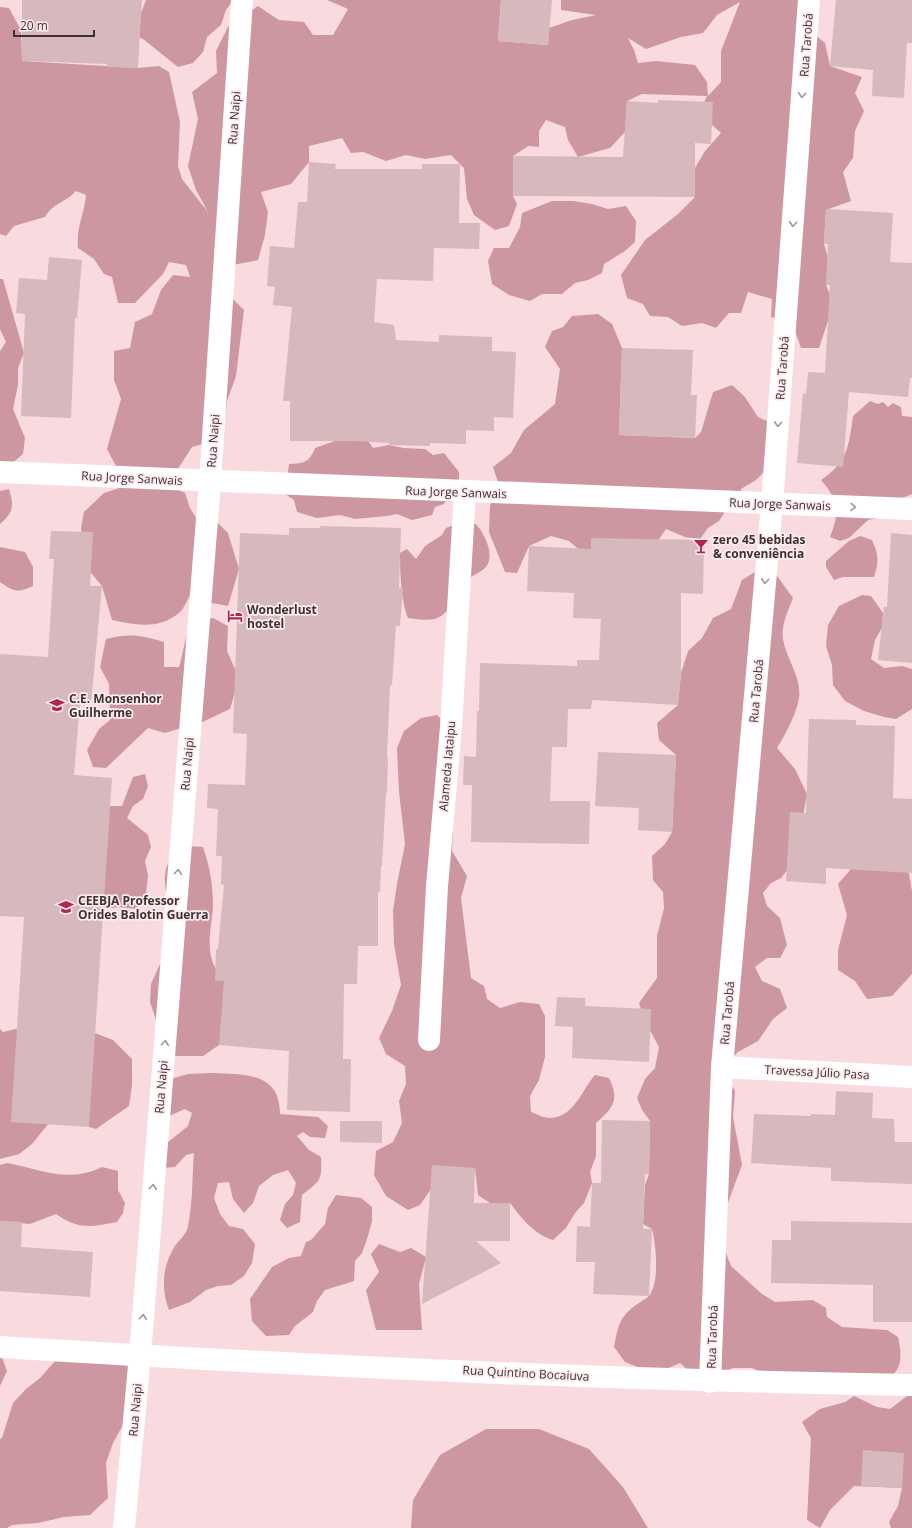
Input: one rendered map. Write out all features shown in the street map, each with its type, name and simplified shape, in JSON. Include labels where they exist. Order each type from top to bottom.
[{"type":"street","name":"Rua Naipi","points":[[124,1528],[140,1355],[210,482],[242,0]]},
{"type":"street","name":"Rua Tarobá","points":[[710,1382],[722,1067],[772,504],[809,0]]},
{"type":"street","name":"Rua Jorge Sanwais","points":[[0,472],[210,482],[912,509]]},
{"type":"street","name":"Alameda Iataipu","points":[[429,1040],[437,886],[451,727],[465,492]]},
{"type":"street","name":"Travessa Júlio Pasa","points":[[722,1067],[912,1077]]},
{"type":"street","name":"Rua Quintino Bocaiuva","points":[[0,1347],[710,1382],[912,1385]]},
{"type":"shaded area","points":[[146,0],[231,0],[231,3],[226,10],[221,25],[207,37],[203,52],[193,63],[178,67],[143,39],[125,32],[140,16]]},
{"type":"shaded area","points":[[327,0],[501,0],[498,41],[548,45],[549,28],[572,20],[596,15],[561,10],[561,0],[798,0],[809,30],[825,43],[830,66],[862,77],[855,93],[864,111],[855,131],[853,158],[843,172],[851,201],[826,210],[824,244],[828,258],[826,285],[838,313],[828,321],[819,348],[801,348],[792,322],[771,317],[772,299],[748,292],[741,313],[729,313],[716,328],[702,323],[682,326],[668,317],[650,316],[643,304],[627,298],[621,275],[645,240],[678,214],[695,197],[695,168],[705,151],[721,133],[699,113],[707,96],[642,94],[627,101],[625,132],[610,148],[578,157],[568,140],[565,127],[546,120],[539,131],[539,147],[528,146],[513,156],[513,196],[517,204],[509,226],[495,230],[474,215],[467,199],[464,168],[451,155],[425,159],[406,155],[386,161],[363,152],[351,153],[342,138],[309,146],[309,162],[291,184],[261,192],[268,212],[265,235],[258,260],[233,265],[214,281],[244,310],[236,376],[227,401],[222,439],[192,447],[174,475],[160,479],[185,493],[190,508],[198,521],[215,520],[228,533],[239,569],[228,606],[207,602],[192,592],[181,611],[163,622],[146,625],[112,620],[102,586],[87,568],[81,528],[84,512],[104,493],[129,485],[119,472],[107,449],[121,399],[114,380],[114,351],[130,348],[135,322],[152,314],[161,290],[173,275],[190,277],[186,265],[169,262],[163,274],[135,303],[118,303],[112,277],[104,274],[94,259],[78,248],[78,234],[86,195],[76,191],[55,206],[45,217],[14,226],[6,236],[0,234],[0,7],[9,8],[21,30],[22,61],[138,68],[159,66],[169,72],[180,122],[178,166],[182,179],[208,212],[196,190],[188,166],[198,119],[192,92],[217,73],[216,51],[228,27],[258,6],[279,20],[304,22],[313,35],[333,35],[348,9]],"holes":[[[740,2],[721,51],[721,82],[708,96],[707,82],[695,65],[656,61],[638,63],[628,38],[646,49],[681,37],[703,33],[717,15]]]},
{"type":"shaded area","points":[[552,201],[573,201],[592,204],[608,209],[626,206],[636,221],[635,242],[625,251],[604,264],[602,273],[588,280],[575,283],[562,294],[542,294],[530,301],[509,295],[492,284],[488,261],[494,248],[509,248],[520,227],[522,213]]},
{"type":"shaded area","points":[[0,279],[3,279],[24,353],[18,368],[18,385],[13,409],[25,438],[23,454],[10,465],[0,462],[0,351],[6,342],[0,329]]},
{"type":"shaded area","points":[[598,314],[612,324],[622,348],[619,435],[695,438],[701,432],[713,392],[732,385],[745,397],[758,417],[767,421],[769,439],[766,470],[756,480],[741,489],[738,503],[726,510],[719,521],[708,528],[700,539],[685,537],[666,529],[657,542],[584,554],[569,541],[551,536],[529,546],[517,573],[505,572],[489,532],[490,506],[498,482],[493,467],[511,453],[524,430],[555,404],[560,369],[545,347],[552,331],[563,327],[572,316]]},
{"type":"shaded area","points":[[870,401],[878,404],[883,402],[888,407],[893,403],[901,407],[902,416],[912,417],[912,494],[900,499],[878,518],[868,520],[849,538],[840,541],[830,537],[835,520],[836,507],[831,494],[821,480],[837,466],[842,459],[846,452],[853,416]]},
{"type":"shaded area","points":[[353,438],[366,438],[373,448],[389,445],[403,448],[425,449],[433,455],[444,453],[459,472],[459,484],[450,492],[444,504],[435,507],[432,515],[412,520],[397,514],[355,519],[340,515],[317,518],[297,512],[294,500],[285,494],[289,464],[305,461],[311,457],[315,448],[335,441]]},
{"type":"shaded area","points":[[9,489],[12,500],[12,508],[5,520],[0,524],[0,491]]},
{"type":"shaded area","points":[[456,524],[476,524],[486,539],[490,558],[488,563],[483,570],[468,580],[443,615],[438,618],[425,620],[408,618],[402,595],[400,553],[407,549],[416,559],[425,546],[442,535],[446,528]]},
{"type":"shaded area","points":[[860,536],[872,540],[876,550],[878,558],[874,577],[843,577],[834,580],[826,567],[826,561],[849,541]]},
{"type":"shaded area","points":[[0,547],[25,552],[33,567],[33,586],[23,590],[13,590],[0,582]]},
{"type":"shaded area","points":[[760,569],[775,573],[793,598],[785,618],[783,639],[787,654],[796,675],[799,698],[793,717],[777,748],[795,769],[807,794],[795,860],[781,878],[771,883],[763,893],[767,906],[780,918],[787,945],[780,958],[767,958],[755,967],[762,981],[780,989],[787,1008],[773,1019],[758,1041],[738,1052],[728,1061],[726,1076],[735,1091],[733,1117],[742,1165],[726,1208],[724,1248],[731,1266],[762,1294],[775,1302],[813,1300],[826,1308],[827,1317],[842,1327],[887,1330],[898,1337],[900,1350],[899,1366],[887,1381],[780,1380],[752,1368],[733,1368],[714,1376],[693,1375],[680,1363],[655,1374],[625,1362],[614,1347],[620,1323],[630,1309],[649,1296],[655,1282],[656,1273],[656,1254],[652,1229],[643,1224],[645,1185],[649,1174],[650,1121],[642,1110],[637,1098],[645,1079],[655,1068],[659,1047],[644,1019],[639,1003],[657,978],[657,936],[664,908],[663,892],[653,880],[652,856],[665,844],[672,832],[676,755],[659,740],[657,723],[678,705],[681,673],[688,651],[702,638],[713,618],[731,609],[742,580]]},
{"type":"shaded area","points":[[862,595],[871,596],[883,613],[882,628],[875,640],[871,659],[884,668],[902,666],[912,669],[912,709],[896,719],[864,711],[845,701],[833,685],[832,665],[826,646],[828,625],[839,606]]},
{"type":"shaded area","points":[[213,618],[228,626],[227,651],[235,669],[235,692],[230,709],[194,726],[165,733],[148,728],[106,768],[93,767],[87,750],[99,729],[110,720],[109,684],[100,667],[106,639],[129,635],[164,642],[164,667],[179,667],[187,635],[193,625],[203,620]]},
{"type":"shaded area","points":[[437,715],[448,726],[448,773],[453,829],[452,851],[467,876],[461,898],[471,978],[484,986],[487,999],[500,1008],[520,1002],[539,1004],[545,1016],[545,1057],[539,1080],[530,1096],[531,1112],[542,1117],[549,1118],[558,1117],[565,1114],[571,1109],[595,1075],[609,1078],[614,1092],[613,1103],[607,1113],[596,1123],[596,1156],[590,1172],[592,1183],[584,1203],[575,1213],[566,1228],[553,1240],[546,1238],[534,1230],[510,1203],[490,1203],[478,1195],[475,1168],[431,1189],[420,1205],[408,1210],[386,1196],[374,1175],[376,1151],[393,1142],[402,1123],[399,1101],[406,1084],[405,1066],[386,1054],[379,1038],[392,1011],[401,985],[394,944],[393,911],[405,844],[399,792],[397,748],[404,731],[421,718]]},
{"type":"shaded area","points":[[145,774],[148,786],[143,799],[133,806],[127,818],[148,835],[151,847],[145,861],[148,875],[146,894],[138,909],[119,907],[103,909],[108,806],[122,806],[133,777]]},
{"type":"shaded area","points":[[187,846],[203,847],[208,862],[213,898],[210,953],[216,969],[232,981],[233,1028],[219,1045],[203,1056],[168,1056],[150,1002],[151,984],[165,953],[167,894],[165,884],[166,868],[175,854]]},
{"type":"shaded area","points":[[908,868],[912,891],[912,974],[892,996],[867,999],[855,981],[838,970],[838,950],[847,915],[838,884],[851,869]]},
{"type":"shaded area","points":[[40,1023],[73,1032],[95,1033],[113,1040],[132,1059],[132,1085],[129,1106],[96,1129],[89,1127],[80,1115],[53,1118],[32,1144],[19,1154],[0,1159],[0,1029],[3,1032]]},
{"type":"shaded area","points":[[188,1074],[236,1074],[258,1078],[267,1083],[274,1090],[278,1100],[280,1114],[318,1117],[328,1126],[325,1138],[310,1137],[303,1132],[297,1136],[309,1150],[321,1157],[321,1171],[317,1183],[302,1195],[300,1222],[287,1228],[280,1220],[285,1204],[293,1195],[296,1183],[288,1170],[273,1175],[259,1186],[253,1203],[244,1213],[233,1199],[229,1182],[218,1183],[214,1198],[220,1214],[229,1226],[243,1229],[255,1244],[252,1263],[244,1276],[231,1285],[218,1286],[206,1290],[190,1302],[169,1310],[166,1302],[164,1286],[165,1270],[167,1261],[175,1246],[185,1234],[190,1217],[194,1153],[186,1155],[175,1167],[160,1168],[162,1147],[188,1126],[192,1113],[185,1109],[169,1116],[163,1092],[174,1078]]},
{"type":"shaded area","points":[[7,1163],[54,1174],[66,1175],[89,1172],[102,1167],[118,1171],[118,1190],[125,1203],[123,1213],[117,1222],[93,1226],[71,1223],[56,1214],[30,1224],[0,1221],[0,1165]]},
{"type":"shaded area","points":[[336,1195],[361,1198],[372,1207],[372,1221],[367,1239],[362,1253],[355,1261],[354,1281],[325,1290],[317,1301],[313,1312],[295,1326],[289,1335],[266,1336],[252,1321],[250,1299],[272,1267],[289,1258],[301,1256],[306,1242],[311,1240],[325,1224],[328,1208]]},
{"type":"shaded area","points":[[379,1244],[400,1252],[411,1248],[426,1257],[419,1284],[422,1330],[376,1330],[366,1290],[379,1272],[371,1254]]},
{"type":"shaded area","points":[[0,1352],[7,1371],[0,1386]]},
{"type":"shaded area","points":[[100,1355],[130,1367],[124,1423],[113,1443],[106,1463],[108,1498],[90,1515],[64,1517],[38,1523],[12,1525],[7,1528],[0,1528],[0,1439],[2,1438],[13,1403],[26,1389],[40,1378],[56,1360]]},
{"type":"shaded area","points":[[912,1395],[912,1528],[891,1528],[889,1522],[898,1506],[902,1488],[854,1486],[830,1510],[820,1528],[807,1520],[811,1438],[802,1422],[820,1409],[845,1402],[854,1396],[877,1407],[890,1409],[907,1396]]},
{"type":"shaded area","points":[[486,1429],[539,1429],[589,1449],[623,1487],[648,1528],[411,1528],[413,1500],[440,1455]]},
{"type":"building","points":[[22,0],[142,0],[138,68],[107,67],[107,64],[22,61]]},
{"type":"building","points":[[501,0],[552,0],[548,45],[498,41]]},
{"type":"building","points":[[836,0],[912,0],[912,43],[907,43],[904,98],[872,96],[873,70],[830,66]]},
{"type":"building","points":[[658,100],[713,102],[711,144],[695,143],[695,197],[513,196],[513,156],[623,157],[627,101],[658,103]]},
{"type":"building","points":[[309,162],[336,164],[335,169],[422,169],[422,164],[460,164],[459,223],[480,223],[479,249],[434,248],[433,281],[377,279],[374,322],[394,325],[396,340],[439,342],[439,335],[492,337],[492,351],[516,352],[513,418],[494,417],[494,431],[466,430],[466,444],[430,443],[430,446],[389,445],[389,443],[355,441],[290,441],[290,401],[283,401],[292,307],[273,305],[275,287],[267,286],[270,246],[294,248],[298,202],[307,202]]},
{"type":"building","points":[[826,209],[893,213],[890,262],[912,263],[912,378],[910,378],[908,397],[849,392],[843,467],[797,463],[803,393],[806,394],[808,372],[825,373],[830,285],[826,285],[828,244],[824,244]]},
{"type":"building","points":[[49,257],[82,260],[77,318],[75,318],[71,418],[21,416],[25,314],[16,313],[19,278],[47,280]]},
{"type":"building","points":[[622,348],[693,350],[691,395],[697,395],[695,438],[619,435]]},
{"type":"building","points":[[320,526],[401,528],[399,587],[403,588],[400,626],[396,626],[392,685],[390,685],[387,793],[380,892],[378,892],[378,946],[358,946],[357,984],[344,984],[343,1059],[351,1059],[350,1112],[287,1110],[289,1051],[219,1045],[224,981],[215,981],[216,949],[218,949],[224,885],[221,884],[222,856],[216,856],[218,809],[207,808],[208,784],[245,785],[247,734],[233,733],[240,533],[289,535],[289,528],[320,528]]},
{"type":"building","points":[[51,531],[93,532],[90,586],[102,586],[91,704],[80,703],[74,775],[112,778],[89,1127],[11,1122],[24,917],[0,916],[0,654],[48,657],[54,559],[49,559]]},
{"type":"building","points":[[891,533],[912,535],[912,663],[878,660],[884,607],[887,607]]},
{"type":"building","points":[[591,538],[704,540],[703,594],[681,593],[681,673],[678,705],[592,700],[591,709],[568,709],[567,747],[552,747],[550,801],[590,801],[589,844],[471,842],[472,785],[463,785],[464,756],[476,757],[480,663],[577,666],[577,660],[599,660],[601,619],[573,618],[574,593],[527,591],[529,546],[591,549]]},
{"type":"building","points":[[809,719],[856,720],[856,725],[895,726],[893,798],[912,799],[912,873],[826,868],[826,884],[786,881],[790,812],[806,813]]},
{"type":"building","points":[[598,752],[676,755],[672,832],[638,830],[639,808],[595,806]]},
{"type":"building","points":[[557,997],[585,998],[585,1006],[651,1009],[649,1062],[572,1058],[573,1027],[555,1026]]},
{"type":"building","points":[[836,1091],[873,1093],[872,1118],[894,1119],[895,1142],[912,1142],[912,1184],[831,1181],[831,1168],[751,1163],[754,1114],[811,1116],[811,1114],[835,1115]]},
{"type":"building","points":[[602,1120],[650,1121],[649,1174],[645,1174],[643,1229],[652,1229],[649,1296],[593,1294],[595,1262],[576,1262],[577,1226],[590,1227],[592,1183],[601,1183]]},
{"type":"building","points":[[340,1121],[382,1121],[382,1143],[340,1142]]},
{"type":"building","points":[[432,1165],[475,1168],[474,1203],[510,1203],[510,1241],[476,1241],[501,1263],[422,1304]]},
{"type":"building","points":[[0,1221],[22,1222],[21,1247],[93,1252],[90,1297],[0,1291]]},
{"type":"building","points":[[791,1221],[912,1223],[912,1322],[873,1322],[873,1285],[771,1283],[772,1240],[791,1240]]},
{"type":"building","points":[[863,1450],[904,1453],[902,1488],[861,1486]]},
{"type":"place","name":"zero 45 bebidas & conveniência","points":[[701,546]]},
{"type":"place","name":"Wonderlust hostel","points":[[235,616]]},
{"type":"place","name":"C.E. Monsenhor Guilherme","points":[[57,705]]},
{"type":"place","name":"CEEBJA Professor Orides Balotin Guerra","points":[[66,907]]}]
